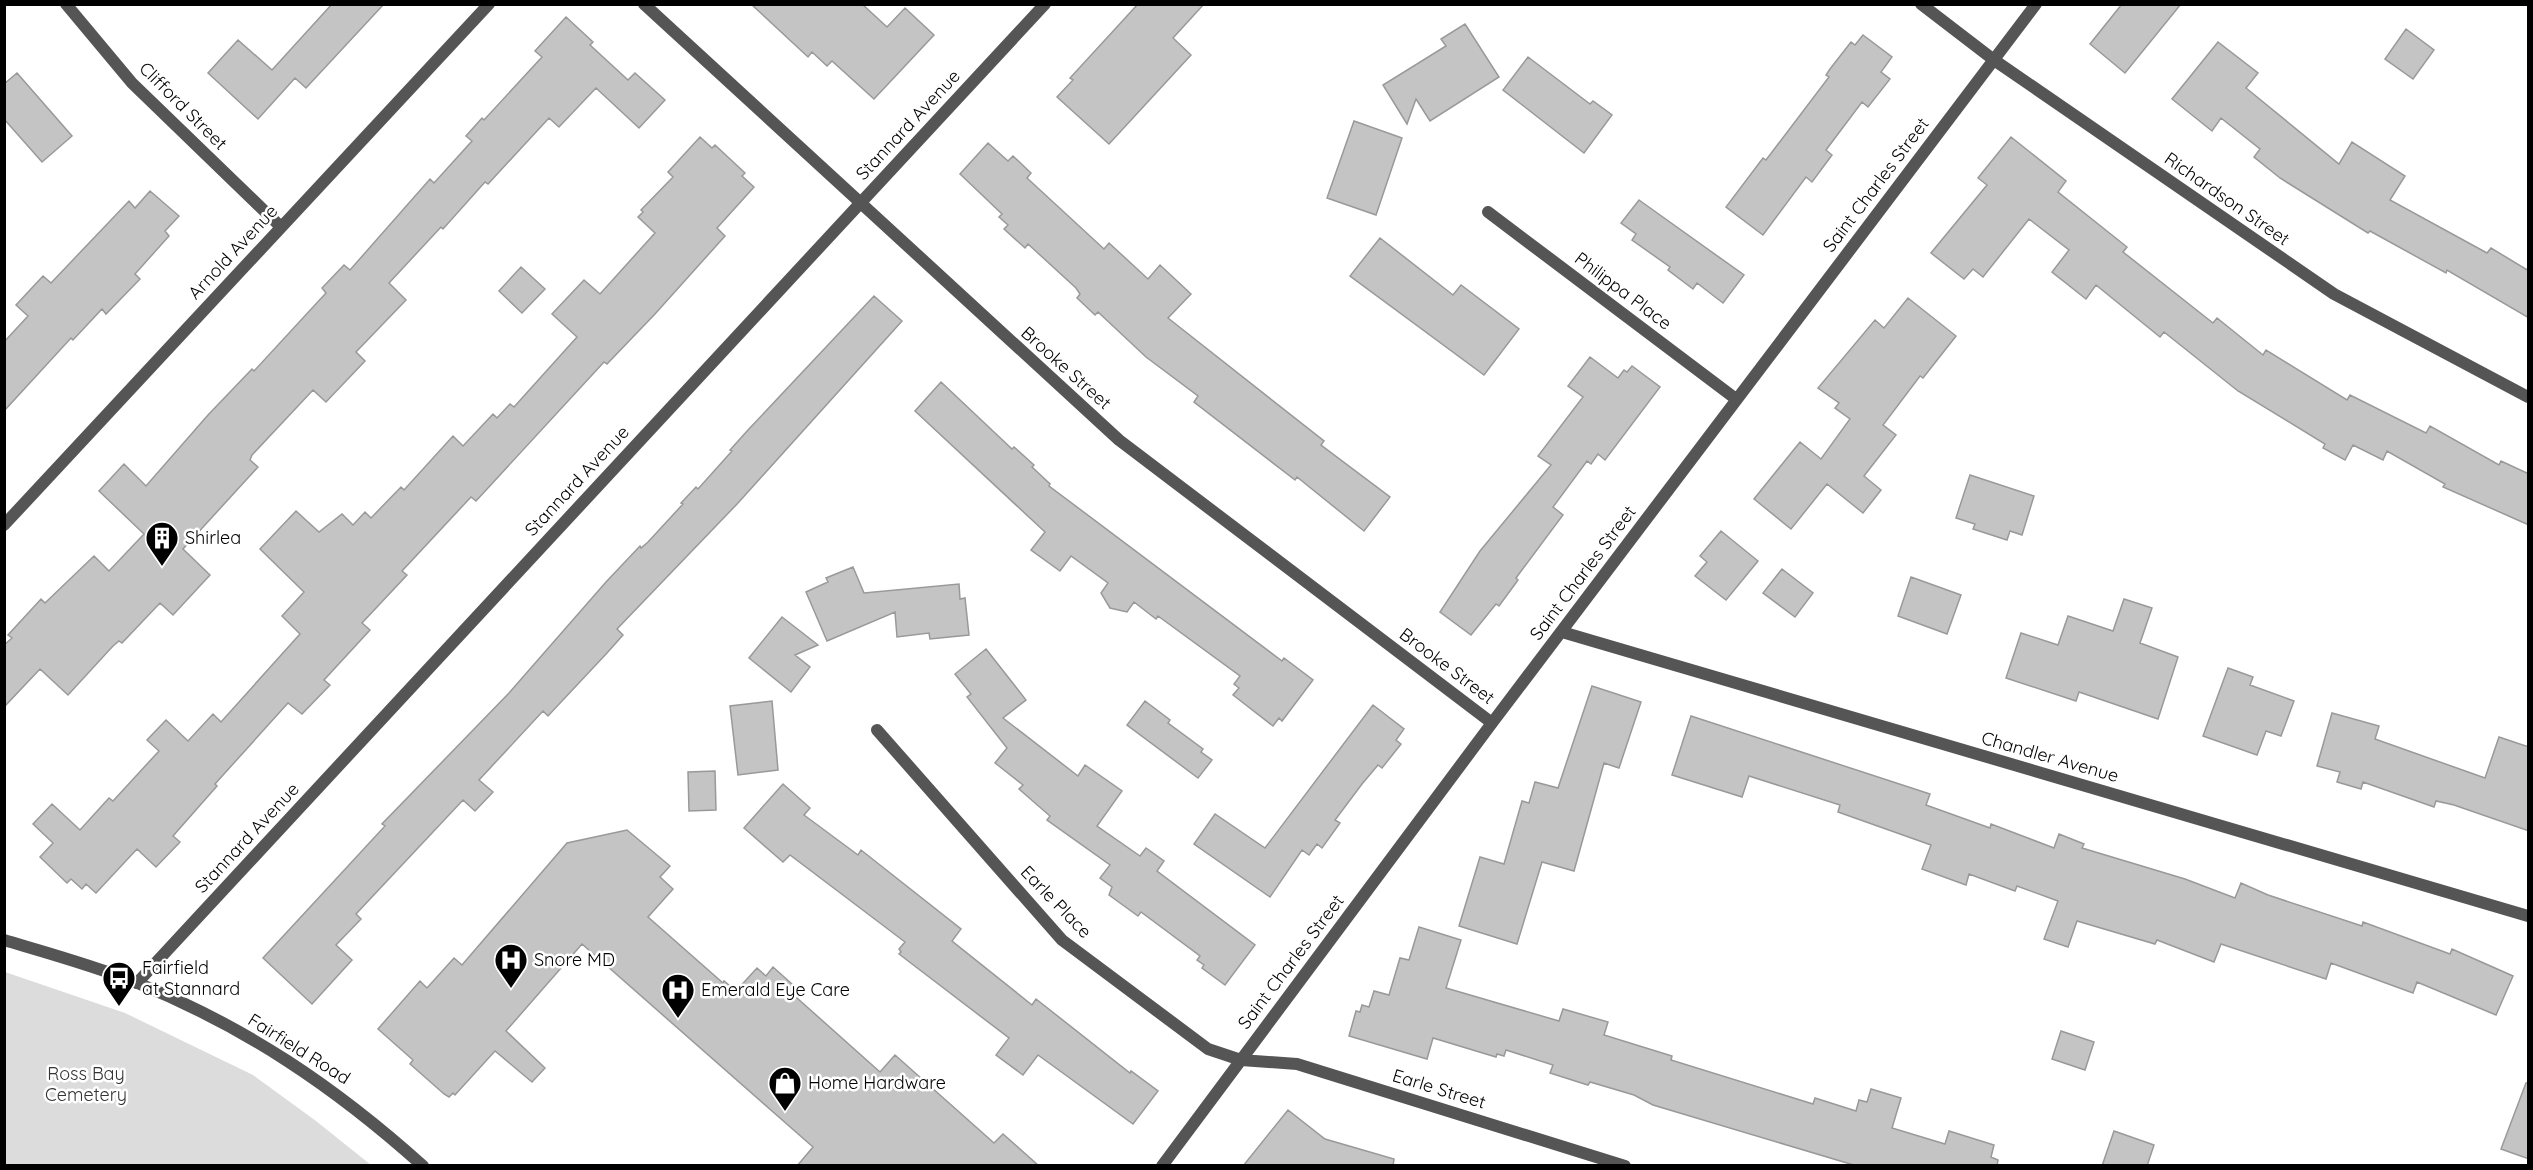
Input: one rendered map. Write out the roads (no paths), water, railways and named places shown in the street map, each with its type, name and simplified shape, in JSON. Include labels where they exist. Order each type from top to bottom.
[{"type":"street","name":"Clifford Street","points":[[66,4],[132,83],[281,227]]},
{"type":"street","name":"Arnold Avenue","points":[[4,525],[489,4]]},
{"type":"street","name":"Brooke Street","points":[[645,4],[1119,440],[1492,723]]},
{"type":"street","name":"Stannard Avenue","points":[[137,983],[1045,4]]},
{"type":"street","name":"Richardson Street","points":[[1921,4],[1994,60],[2334,294],[2529,397]]},
{"type":"street","name":"Saint Charles Street","points":[[1162,1166],[1492,723],[2036,4]]},
{"type":"street","name":"Philippa Place","points":[[1488,212],[1736,399]]},
{"type":"street","name":"Chandler Avenue","points":[[1562,632],[2529,916]]},
{"type":"street","name":"Earle Place","points":[[877,730],[1062,940],[1208,1049],[1241,1060]]},
{"type":"street","name":"Fairfield Road","points":[[4,940],[137,983],[260,1042],[309,1073],[366,1115],[423,1166]]},
{"type":"street","name":"Earle Street","points":[[1241,1060],[1297,1064],[1625,1166]]},
{"type":"place","name":"Shirlea","points":[[162,567]]},
{"type":"place","name":"Snore MD","points":[[511,989]]},
{"type":"place","name":"Fairfield at Stannard","points":[[119,1007]]},
{"type":"place","name":"Emerald Eye Care","points":[[678,1019]]},
{"type":"place","name":"Home Hardware","points":[[785,1112]]},
{"type":"park label","name":"Ross Bay Cemetery","points":[[86,1084]]}]
